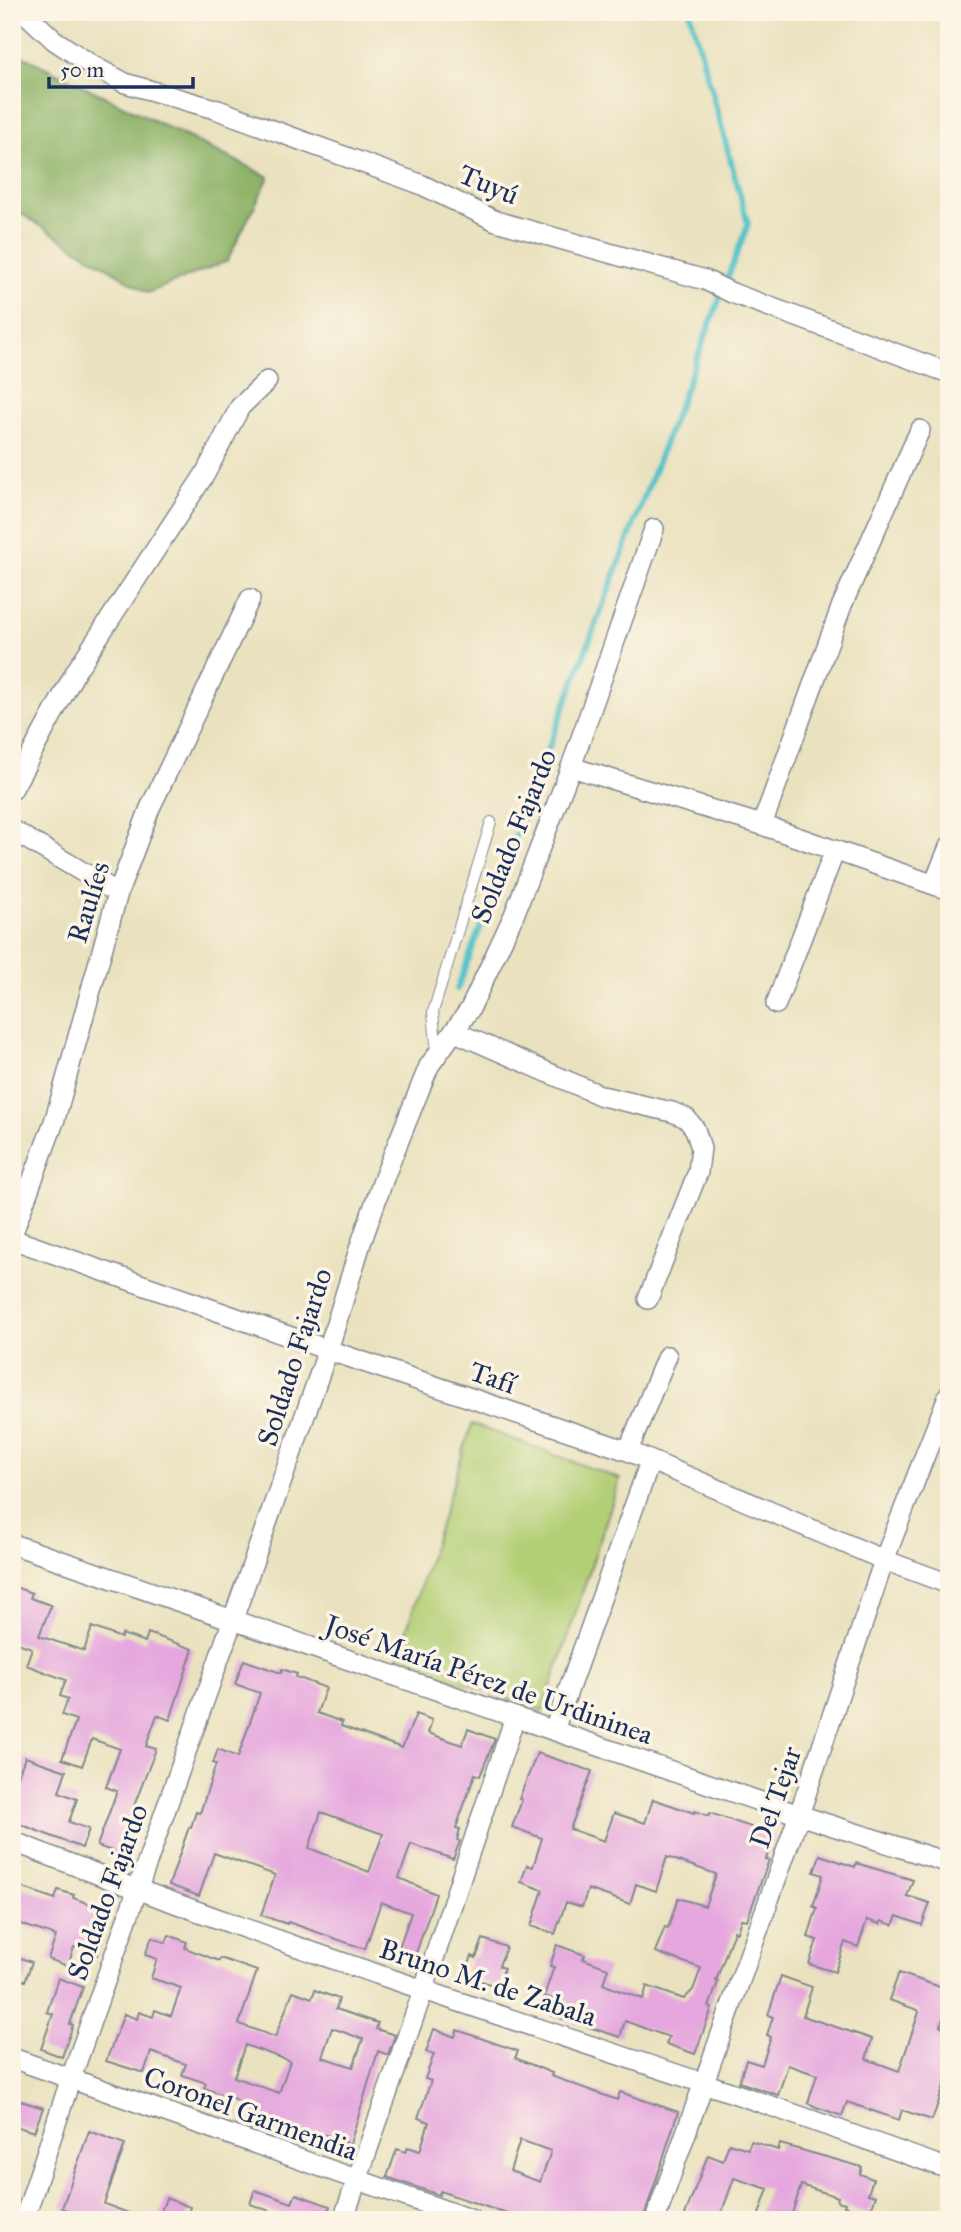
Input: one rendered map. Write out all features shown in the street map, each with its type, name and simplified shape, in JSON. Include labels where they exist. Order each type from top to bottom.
[{"type":"street","name":"Tuyú","points":[[24,12],[54,40],[125,83],[218,110],[408,180],[496,221],[705,281],[949,373]]},
{"type":"street","points":[[12,790],[76,671],[120,607],[165,530],[205,474],[240,407],[267,381]]},
{"type":"street","points":[[762,825],[842,606],[920,430]]},
{"type":"street","name":"Soldado Fajardo","points":[[24,2220],[71,2078],[328,1350],[385,1175],[429,1066],[470,1009],[514,915],[571,767],[654,529]]},
{"type":"street","name":"Raulíes","points":[[12,1237],[55,1119],[118,893],[150,808],[250,599]]},
{"type":"street","points":[[571,767],[762,825],[941,887],[949,847]]},
{"type":"street","points":[[12,830],[118,893]]},
{"type":"street","points":[[776,1004],[835,850]]},
{"type":"street","points":[[454,1032],[602,1096],[672,1112],[686,1118],[695,1129],[701,1148],[698,1172],[648,1299]]},
{"type":"street","name":"Tafí","points":[[12,1237],[328,1350],[628,1451],[884,1560],[949,1584]]},
{"type":"street","points":[[628,1451],[667,1356]]},
{"type":"street","name":"Del Tejar","points":[[655,2220],[799,1815],[884,1560],[949,1394]]},
{"type":"street","points":[[554,1730],[650,1462]]},
{"type":"street","name":"José María Pérez de Urdininea","points":[[12,1544],[799,1815],[949,1863]]},
{"type":"street","points":[[343,2220],[515,1717]]},
{"type":"street","name":"Bruno M. de Zabala","points":[[12,1841],[138,1891],[423,1991],[703,2082],[949,2169]]},
{"type":"street","name":"Coronel Garmendia","points":[[12,2058],[472,2220]]},
{"type":"lane","points":[[437,1054],[433,1012],[491,822]]},
{"type":"green space","points":[[12,51],[269,177],[227,261],[148,293],[12,208]]},
{"type":"green space","points":[[472,1424],[620,1479],[543,1711],[397,1660]]},
{"type":"building","points":[[12,1586],[32,1593],[30,1598],[51,1605],[39,1636],[84,1651],[92,1627],[121,1638],[122,1634],[145,1642],[148,1633],[193,1649],[170,1720],[157,1715],[146,1746],[156,1749],[132,1811],[135,1812],[124,1845],[121,1844],[118,1853],[97,1846],[117,1791],[106,1787],[120,1749],[92,1739],[82,1766],[62,1759],[76,1720],[62,1715],[68,1699],[60,1696],[66,1680],[26,1665],[32,1648],[12,1641]]},
{"type":"building","points":[[244,1660],[281,1673],[282,1669],[297,1674],[296,1677],[326,1688],[317,1713],[342,1722],[341,1726],[402,1748],[416,1714],[432,1720],[428,1733],[462,1745],[468,1729],[495,1739],[480,1776],[475,1774],[456,1828],[460,1829],[457,1840],[460,1841],[453,1859],[411,1844],[399,1878],[436,1894],[414,1959],[397,1953],[411,1913],[381,1902],[365,1949],[261,1915],[275,1875],[214,1853],[199,1896],[169,1885],[189,1827],[196,1812],[200,1813],[216,1764],[213,1763],[218,1749],[238,1757],[260,1693],[235,1684]],"holes":[[[321,1812],[383,1834],[369,1872],[309,1848]]]},
{"type":"building","points":[[537,1753],[592,1771],[570,1829],[604,1841],[614,1813],[645,1823],[653,1799],[694,1813],[695,1811],[709,1816],[710,1813],[774,1835],[766,1859],[769,1860],[747,1920],[741,1919],[737,1932],[734,1931],[716,1981],[718,1982],[709,2007],[712,2008],[695,2054],[666,2044],[669,2037],[625,2021],[620,2037],[551,2015],[556,2000],[544,1996],[554,1967],[550,1966],[557,1945],[585,1955],[583,1959],[608,1968],[603,1984],[643,1999],[647,1986],[684,1999],[693,1990],[701,1968],[655,1952],[665,1927],[668,1928],[678,1898],[705,1906],[716,1874],[667,1857],[656,1891],[636,1884],[630,1904],[588,1889],[582,1907],[566,1902],[555,1934],[531,1926],[543,1890],[521,1882],[527,1865],[533,1867],[542,1838],[512,1827],[522,1800],[519,1799]]},
{"type":"building","points":[[25,1757],[66,1771],[59,1792],[77,1799],[69,1822],[89,1829],[82,1848],[12,1821],[12,1793]]},
{"type":"building","points":[[820,1855],[855,1867],[856,1863],[913,1880],[907,1896],[930,1903],[922,1925],[897,1916],[893,1925],[867,1920],[858,1947],[845,1942],[835,1972],[809,1964],[817,1940],[808,1937],[817,1908],[813,1906],[823,1875],[814,1872]]},
{"type":"building","points":[[12,1884],[55,1899],[58,1890],[112,1912],[97,1955],[74,1947],[68,1966],[48,1959],[56,1936],[12,1921]]},
{"type":"building","points":[[169,1935],[187,1942],[185,1948],[257,1971],[239,2024],[275,2037],[293,1991],[312,1998],[315,1990],[339,1999],[336,2009],[378,2023],[376,2029],[395,2035],[388,2055],[378,2051],[350,2144],[317,2132],[314,2139],[267,2123],[264,2134],[247,2128],[254,2106],[204,2088],[206,2083],[182,2075],[186,2064],[151,2052],[144,2073],[106,2061],[124,2014],[137,2019],[139,2012],[153,2017],[155,2010],[171,2016],[181,1988],[151,1978],[157,1959],[145,1955],[152,1937],[166,1943]],"holes":[[[332,2028],[363,2039],[353,2067],[322,2057]],[[245,2045],[290,2061],[279,2093],[234,2077]]]},
{"type":"building","points":[[483,1939],[506,1947],[499,1966],[504,1968],[498,1987],[465,1975],[472,1956],[476,1958]]},
{"type":"building","points":[[12,1955],[32,1962],[25,1981],[12,1977]]},
{"type":"building","points":[[899,1973],[949,1990],[949,2002],[940,2026],[949,2029],[949,2072],[932,2120],[902,2110],[899,2120],[847,2102],[842,2116],[816,2107],[808,2103],[817,2075],[788,2065],[778,2095],[739,2082],[746,2060],[762,2065],[771,2037],[767,2035],[773,2017],[768,2015],[781,1976],[812,1987],[803,2016],[872,2039],[866,2059],[899,2071],[919,2012],[889,2000]]},
{"type":"building","points":[[58,1978],[83,1987],[62,2057],[41,2049],[53,2014],[47,2012]]},
{"type":"building","points":[[434,2029],[455,2037],[457,2030],[518,2051],[515,2058],[552,2073],[551,2076],[617,2100],[620,2092],[678,2112],[643,2220],[509,2220],[510,2215],[440,2191],[439,2195],[387,2177],[397,2149],[406,2152],[408,2147],[420,2151],[429,2122],[418,2118],[431,2081],[425,2079],[434,2054],[426,2052]],"holes":[[[520,2140],[551,2151],[540,2182],[510,2171]]]},
{"type":"building","points":[[12,2098],[43,2108],[34,2132],[12,2125]]},
{"type":"building","points":[[89,2131],[125,2144],[104,2204],[142,2220],[96,2220],[62,2208]]},
{"type":"building","points":[[751,2141],[778,2150],[780,2144],[862,2167],[860,2174],[873,2179],[868,2194],[876,2196],[869,2214],[844,2206],[845,2203],[837,2201],[838,2197],[801,2185],[790,2220],[757,2220],[768,2189],[734,2178],[719,2220],[683,2220],[708,2155],[723,2161],[729,2143],[748,2149]]},
{"type":"building","points":[[255,2190],[292,2203],[296,2194],[330,2206],[325,2220],[295,2220],[250,2204]]},
{"type":"building","points":[[166,2198],[190,2207],[186,2220],[158,2220]]},
{"type":"waterway","points":[[457,989],[748,224],[690,12]]}]
